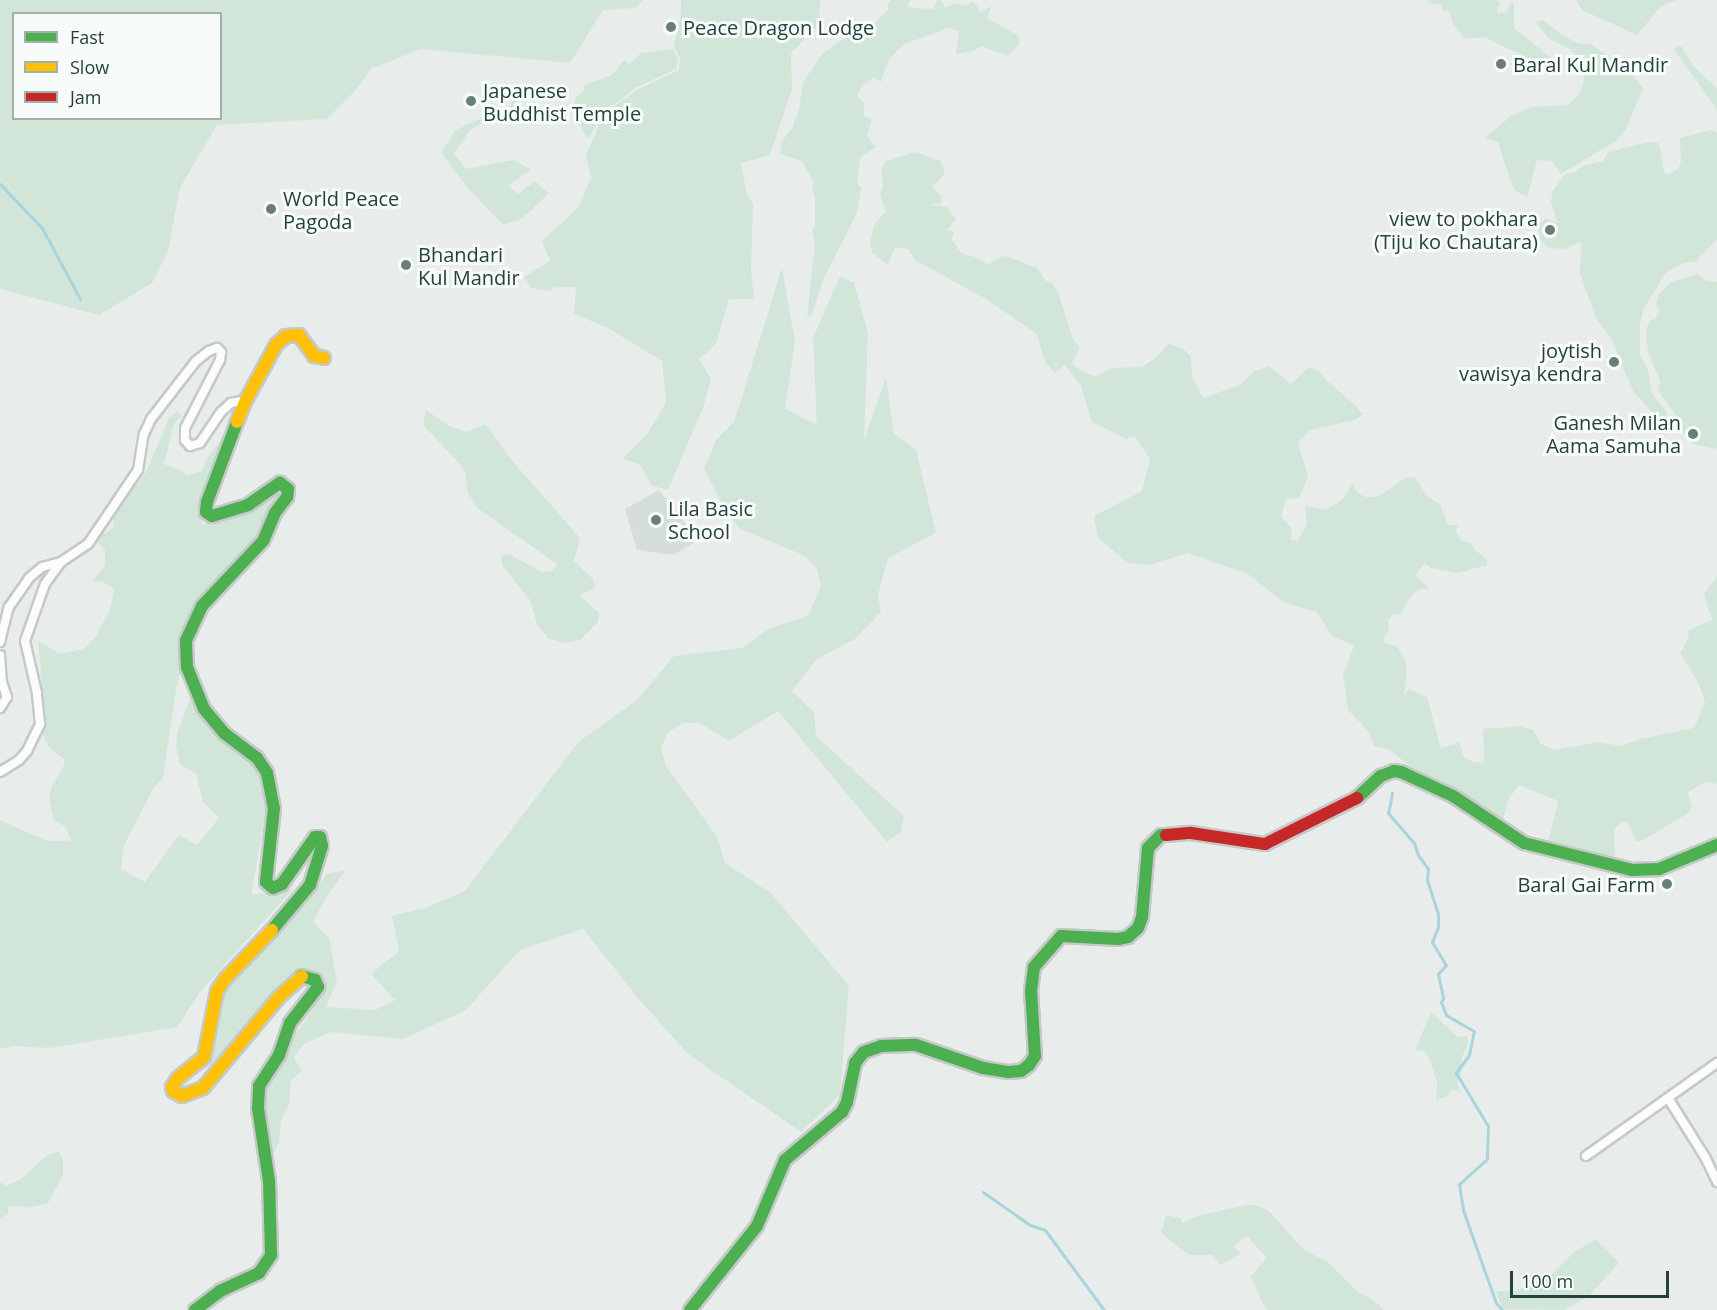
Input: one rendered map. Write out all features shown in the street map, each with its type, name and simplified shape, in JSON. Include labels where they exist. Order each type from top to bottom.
[{"type":"main road","points":[[195,1310],[220,1291],[259,1273],[271,1255],[268,1171],[258,1108],[259,1086],[279,1055],[290,1023],[318,987],[310,976],[297,979],[279,997],[203,1088],[188,1095],[173,1091],[178,1078],[204,1057],[217,991],[225,979],[264,940],[310,885],[322,846],[320,837],[315,837],[282,884],[273,888],[266,882],[274,807],[267,773],[256,758],[224,733],[204,709],[193,684],[185,656],[189,632],[202,606],[263,541],[275,513],[287,497],[288,489],[280,483],[248,505],[212,516],[206,512],[207,502],[246,400],[276,345],[286,336],[299,335],[306,348],[314,356],[324,358]]},
{"type":"main road","points":[[690,1310],[757,1226],[785,1160],[842,1112],[847,1102],[855,1063],[864,1052],[881,1046],[916,1045],[983,1068],[1008,1072],[1021,1071],[1029,1065],[1035,1056],[1031,991],[1034,967],[1061,936],[1090,940],[1118,939],[1128,937],[1138,928],[1142,917],[1146,855],[1148,848],[1161,836],[1191,833],[1265,844],[1357,798],[1381,776],[1401,771],[1453,796],[1524,843],[1618,867],[1632,870],[1659,869],[1717,844]]},
{"type":"street","points":[[0,772],[19,760],[27,751],[40,724],[37,693],[25,641],[45,585],[61,562],[88,543],[138,470],[144,434],[151,419],[196,362],[209,351],[217,348],[221,352],[220,360],[185,428],[185,440],[190,446],[200,443],[221,412],[231,403],[246,400]]},
{"type":"street","points":[[0,642],[9,606],[29,578],[42,567],[61,562]]},
{"type":"street","points":[[0,655],[2,682],[7,697],[0,708]]},
{"type":"street","points":[[1586,1156],[1717,1063]]},
{"type":"street","points":[[1668,1098],[1705,1157],[1717,1182]]},
{"type":"shaded area","name":"Lila Basic School","points":[[659,490],[698,540],[673,555],[637,550],[625,509]]},
{"type":"green space","points":[[0,0],[644,0],[635,8],[603,10],[570,63],[421,49],[371,69],[355,91],[327,119],[217,125],[180,188],[168,251],[152,283],[99,315],[0,289]]},
{"type":"green space","points":[[681,0],[820,0],[819,25],[791,53],[792,89],[770,155],[741,163],[747,195],[753,204],[751,269],[754,299],[729,299],[716,344],[699,359],[711,379],[703,408],[668,490],[651,485],[640,464],[622,459],[647,434],[666,403],[662,361],[608,328],[574,314],[576,287],[553,287],[551,291],[531,288],[524,277],[550,261],[542,241],[578,208],[591,178],[586,155],[604,113],[639,89],[679,70],[680,59],[674,46],[681,12]]},
{"type":"green space","points":[[890,0],[910,0],[908,7],[924,9],[934,9],[936,1],[941,0],[945,8],[953,4],[967,5],[973,1],[981,12],[992,6],[987,18],[1018,35],[1020,43],[1008,56],[981,46],[974,51],[956,54],[959,31],[946,27],[942,31],[904,44],[889,59],[881,82],[874,77],[863,85],[857,96],[865,104],[863,116],[872,119],[867,136],[876,147],[860,158],[857,183],[861,188],[857,213],[824,278],[812,314],[807,317],[815,244],[812,230],[815,226],[815,200],[812,186],[814,183],[802,161],[780,154],[782,141],[792,128],[799,109],[803,82],[823,53],[845,38],[853,26],[860,23],[860,31],[864,33],[889,9],[887,5]]},
{"type":"green space","points":[[1429,0],[1496,0],[1500,2],[1497,13],[1506,12],[1512,0],[1514,28],[1561,66],[1538,63],[1484,37],[1465,39],[1452,22],[1450,12],[1443,11],[1442,5],[1428,3]]},
{"type":"green space","points":[[1576,0],[1676,0],[1660,7],[1637,35],[1582,10]]},
{"type":"green space","points":[[1543,20],[1562,35],[1580,44],[1590,44],[1612,58],[1618,58],[1643,88],[1626,129],[1617,140],[1561,174],[1552,161],[1537,160],[1527,197],[1516,191],[1511,183],[1498,142],[1485,138],[1511,116],[1531,107],[1568,105],[1581,92],[1585,75],[1578,58],[1571,50],[1548,38],[1536,22]]},
{"type":"green space","points":[[1681,46],[1694,67],[1717,89],[1717,109],[1675,51],[1675,47]]},
{"type":"green space","points":[[673,49],[678,59],[676,69],[635,88],[621,100],[606,108],[588,139],[575,116],[575,98],[583,92],[584,85],[612,75],[624,60],[629,64],[641,53]]},
{"type":"green space","points":[[504,80],[518,97],[511,112],[497,121],[482,123],[470,130],[454,154],[466,169],[514,160],[531,170],[508,185],[518,194],[535,181],[549,193],[522,219],[503,225],[466,186],[441,153],[454,132],[467,124],[508,110],[514,99]]},
{"type":"green space","points":[[1711,130],[1717,133],[1717,239],[1696,261],[1681,264],[1665,274],[1644,308],[1640,324],[1640,355],[1648,370],[1652,394],[1665,410],[1674,431],[1656,417],[1633,391],[1611,338],[1596,318],[1580,274],[1581,242],[1564,249],[1549,248],[1541,241],[1537,225],[1545,219],[1557,222],[1551,202],[1552,192],[1566,173],[1574,173],[1585,165],[1603,161],[1608,152],[1657,142],[1664,172],[1668,175],[1678,169],[1681,162],[1680,138]]},
{"type":"green space","points":[[915,152],[941,161],[945,173],[933,187],[941,196],[941,203],[929,205],[947,207],[956,219],[947,231],[954,231],[952,240],[962,254],[973,256],[988,265],[1002,256],[1012,258],[1037,268],[1046,281],[1052,283],[1058,292],[1073,339],[1080,348],[1072,363],[1080,370],[1095,377],[1111,368],[1142,367],[1158,356],[1168,344],[1182,348],[1191,356],[1192,376],[1203,398],[1240,385],[1253,372],[1269,366],[1291,384],[1309,367],[1319,371],[1363,414],[1355,420],[1310,430],[1298,443],[1308,477],[1299,498],[1286,499],[1281,516],[1292,529],[1290,539],[1298,541],[1307,524],[1305,506],[1325,510],[1342,500],[1353,483],[1357,492],[1365,497],[1377,497],[1407,477],[1415,478],[1428,497],[1440,504],[1448,525],[1458,525],[1456,531],[1460,540],[1471,543],[1475,550],[1487,559],[1487,565],[1458,573],[1431,568],[1425,563],[1415,575],[1429,588],[1418,590],[1411,596],[1400,615],[1393,614],[1388,620],[1389,629],[1383,639],[1386,644],[1397,646],[1405,659],[1407,671],[1404,695],[1409,689],[1427,697],[1441,748],[1459,742],[1464,757],[1473,762],[1484,763],[1483,729],[1521,726],[1533,730],[1541,744],[1554,750],[1598,742],[1622,746],[1640,739],[1694,728],[1705,703],[1699,684],[1680,653],[1688,639],[1689,630],[1712,620],[1704,594],[1717,576],[1717,784],[1706,782],[1688,792],[1692,808],[1687,814],[1643,840],[1636,842],[1628,822],[1620,823],[1614,829],[1615,856],[1583,853],[1573,846],[1548,843],[1558,801],[1519,785],[1508,800],[1503,821],[1421,774],[1388,749],[1374,746],[1368,731],[1348,710],[1343,674],[1354,646],[1331,635],[1317,612],[1283,602],[1248,574],[1188,553],[1149,565],[1128,563],[1098,538],[1094,516],[1142,491],[1150,459],[1134,436],[1126,439],[1092,422],[1081,386],[1065,365],[1055,373],[1045,362],[1036,333],[986,299],[915,260],[908,249],[895,247],[888,265],[872,252],[870,243],[874,225],[886,211],[880,195],[883,185],[881,170],[886,161]]},
{"type":"green space","points":[[782,268],[795,342],[785,409],[817,425],[813,338],[840,276],[854,283],[868,333],[864,440],[886,378],[894,434],[916,450],[936,533],[888,558],[878,595],[881,612],[855,639],[817,659],[792,691],[814,712],[816,736],[904,816],[901,832],[887,842],[778,711],[729,741],[700,723],[683,723],[667,733],[661,749],[666,766],[718,838],[725,863],[771,893],[849,986],[840,1095],[801,1132],[688,1054],[637,997],[583,929],[520,950],[465,1011],[402,1039],[331,1032],[304,1044],[294,1058],[302,1071],[291,1080],[289,1103],[281,1122],[279,1142],[274,1153],[268,1144],[263,1095],[295,1035],[310,1013],[322,985],[314,974],[304,967],[282,984],[230,1048],[207,1068],[186,1080],[181,1079],[203,1065],[213,1046],[216,1032],[214,1015],[219,998],[233,975],[307,900],[327,874],[346,870],[328,894],[313,922],[329,938],[337,982],[326,1007],[375,1010],[395,1000],[371,974],[399,951],[392,916],[425,908],[465,891],[578,742],[636,701],[674,656],[742,648],[768,629],[808,616],[821,587],[817,569],[805,556],[741,529],[728,515],[704,469],[716,440],[734,422]]},
{"type":"green space","points":[[1698,274],[1706,281],[1717,282],[1717,449],[1693,444],[1683,432],[1678,418],[1658,391],[1660,381],[1648,353],[1646,333],[1649,321],[1655,319],[1660,310],[1655,307],[1659,294],[1670,283]]},
{"type":"green space","points":[[426,410],[449,426],[467,432],[486,424],[508,456],[580,538],[574,561],[593,579],[595,587],[580,596],[599,613],[598,622],[580,640],[564,643],[548,638],[537,624],[530,600],[502,565],[501,556],[509,554],[542,572],[552,571],[557,564],[477,508],[468,493],[465,473],[461,465],[423,425]]},
{"type":"green space","points":[[177,411],[182,416],[174,424],[164,464],[183,473],[188,475],[202,471],[207,458],[226,434],[201,513],[202,525],[235,515],[276,492],[277,500],[264,519],[254,547],[205,591],[203,600],[191,615],[184,646],[178,652],[184,661],[177,684],[163,778],[153,789],[124,845],[121,869],[145,882],[179,835],[197,845],[219,818],[203,802],[196,774],[180,764],[176,746],[177,733],[190,699],[238,752],[263,772],[267,808],[251,895],[294,888],[200,992],[177,1027],[50,1048],[15,1046],[0,1049],[0,820],[47,841],[71,841],[66,827],[54,820],[49,798],[52,785],[62,770],[65,760],[50,748],[43,736],[45,716],[38,641],[60,654],[83,649],[95,638],[110,609],[114,589],[101,581],[92,582],[105,565],[105,550],[95,540],[113,528],[114,515],[146,472],[169,418]]},
{"type":"green space","points":[[1431,1012],[1458,1037],[1467,1036],[1468,1045],[1462,1057],[1462,1070],[1457,1082],[1460,1092],[1453,1089],[1446,1097],[1436,1100],[1437,1082],[1429,1057],[1424,1051],[1415,1050]]},
{"type":"green space","points":[[59,1151],[63,1161],[63,1175],[48,1203],[31,1207],[9,1206],[8,1214],[0,1220],[0,1182],[6,1186],[21,1179],[46,1156]]},
{"type":"green space","points":[[1246,1205],[1256,1205],[1269,1211],[1303,1249],[1328,1262],[1358,1292],[1372,1299],[1384,1310],[1268,1310],[1261,1301],[1251,1276],[1267,1258],[1247,1236],[1234,1246],[1240,1254],[1221,1265],[1213,1255],[1189,1255],[1161,1233],[1166,1215],[1180,1218],[1183,1223],[1194,1217]]},
{"type":"green space","points":[[1596,1239],[1619,1263],[1588,1297],[1564,1310],[1502,1309],[1496,1291],[1515,1291],[1546,1280],[1573,1253]]},
{"type":"waterway","points":[[0,184],[42,228],[80,299]]},
{"type":"waterway","points":[[1392,793],[1388,813],[1414,843],[1418,855],[1428,869],[1427,880],[1438,914],[1438,927],[1432,942],[1446,965],[1438,974],[1443,998],[1441,1002],[1446,1015],[1474,1031],[1469,1055],[1456,1073],[1488,1126],[1487,1159],[1459,1184],[1463,1210],[1496,1303],[1502,1310]]},
{"type":"waterway","points":[[983,1192],[1030,1225],[1045,1230],[1104,1310]]},
{"type":"traffic: fast","points":[[237,422],[207,502],[206,512],[212,516],[248,505],[280,483],[288,489],[287,497],[275,513],[263,541],[202,606],[186,641],[187,667],[204,709],[224,733],[257,758],[267,773],[274,808],[266,882],[273,888],[282,884],[315,837],[320,837],[322,846],[310,885],[272,930]]},
{"type":"traffic: fast","points":[[1357,798],[1381,776],[1394,771],[1401,772],[1453,796],[1524,843],[1632,870],[1659,869],[1717,845]]},
{"type":"traffic: fast","points":[[690,1310],[757,1226],[785,1160],[842,1112],[847,1102],[855,1063],[864,1052],[881,1046],[916,1045],[983,1068],[1009,1072],[1021,1071],[1029,1065],[1035,1056],[1031,991],[1034,967],[1061,936],[1118,939],[1128,937],[1138,928],[1142,917],[1148,848],[1161,835],[1166,835]]},
{"type":"traffic: fast","points":[[195,1310],[220,1291],[259,1273],[271,1255],[269,1181],[258,1108],[259,1086],[279,1055],[290,1023],[318,987],[315,980],[302,976]]},
{"type":"traffic: slow","points":[[237,422],[246,400],[276,345],[286,336],[299,335],[314,356],[324,358]]},
{"type":"traffic: slow","points":[[272,930],[225,979],[217,991],[204,1057],[178,1078],[172,1087],[173,1091],[182,1096],[203,1088],[279,997],[302,976]]},
{"type":"traffic: jam","points":[[1166,835],[1191,833],[1265,844],[1357,798]]},
{"type":"place","name":"Peace Dragon Lodge","points":[[671,27]]},
{"type":"place","name":"Baral Kul Mandir","points":[[1501,64]]},
{"type":"place","name":"Japanese Buddhist Temple","points":[[471,101]]},
{"type":"place","name":"World Peace Pagoda","points":[[271,209]]},
{"type":"place","name":"view to pokhara (Tiju ko Chautara)","points":[[1550,230]]},
{"type":"place","name":"Bhandari Kul Mandir","points":[[406,265]]},
{"type":"place","name":"joytish vawisya kendra","points":[[1614,362]]},
{"type":"place","name":"Ganesh Milan Aama Samuha","points":[[1693,434]]},
{"type":"place","name":"Lila Basic School","points":[[656,520]]},
{"type":"place","name":"Baral Gai Farm","points":[[1667,884]]}]
